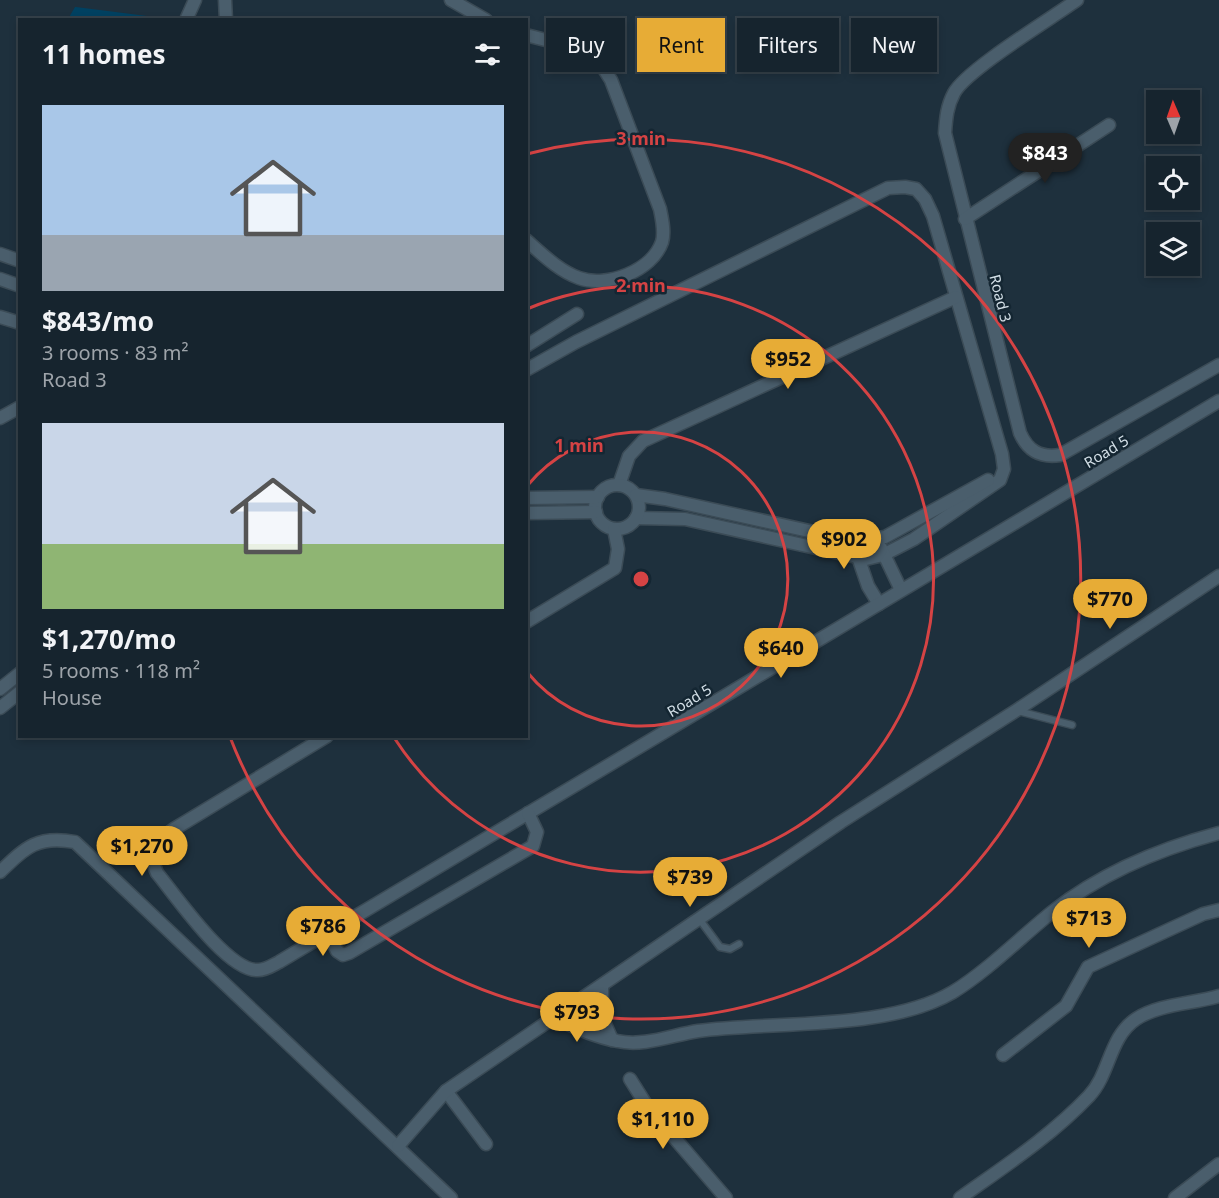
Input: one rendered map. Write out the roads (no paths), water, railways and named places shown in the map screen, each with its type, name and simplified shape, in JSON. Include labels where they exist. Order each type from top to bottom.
[{"type":"street","points":[[187,18],[195,0]]},
{"type":"street","points":[[225,0],[226,18]]},
{"type":"street","points":[[451,0],[482,18]]},
{"type":"street","name":"Road 3","points":[[1077,0],[970,74],[955,90],[946,111],[945,133],[1020,433],[1025,444],[1035,453],[1047,457],[1060,455],[1219,365]]},
{"type":"street","points":[[528,36],[573,47],[593,58],[604,69],[611,80],[660,209],[663,240],[656,253],[639,268],[608,281],[581,279],[553,263],[528,242]]},
{"type":"street","points":[[965,219],[1109,125]]},
{"type":"street","points":[[528,369],[576,342],[888,188],[916,189],[925,199],[936,225],[1004,469],[996,484],[914,539],[883,555],[866,559],[685,519],[636,518]]},
{"type":"street","points":[[0,254],[18,260]]},
{"type":"street","points":[[0,279],[18,285]]},
{"type":"street","points":[[620,485],[629,456],[643,441],[956,297]]},
{"type":"street","points":[[528,345],[577,314]]},
{"type":"street","points":[[0,317],[18,323]]},
{"type":"street","name":"Road 5","points":[[324,738],[165,836],[153,857],[157,873],[223,952],[247,969],[266,969],[1219,401]]},
{"type":"street","points":[[0,418],[18,408]]},
{"type":"street","points":[[636,495],[639,507],[636,518],[631,524],[614,529],[599,520],[596,512],[598,497],[607,488],[620,485],[636,495],[665,499],[854,541],[880,538],[952,501],[1004,469]]},
{"type":"street","points":[[528,498],[598,497]]},
{"type":"street","points":[[528,513],[596,512]]},
{"type":"street","points":[[528,621],[615,568],[618,549],[614,529]]},
{"type":"street","points":[[880,538],[883,555],[901,590]]},
{"type":"street","points":[[854,541],[868,586],[879,604]]},
{"type":"street","points":[[398,1146],[446,1091],[841,822],[1017,710],[1219,576]]},
{"type":"street","points":[[0,689],[15,676]]},
{"type":"street","points":[[0,708],[18,693]]},
{"type":"street","points":[[327,931],[337,951],[343,955],[349,953],[502,864],[532,846],[536,840],[536,828],[528,813]]},
{"type":"street","points":[[554,1017],[612,1040],[635,1042],[697,1031],[863,1018],[935,1000],[953,992],[1052,912],[1099,879],[1143,859],[1219,832]]},
{"type":"street","points":[[0,872],[30,845],[56,838],[75,842],[451,1198]]},
{"type":"street","points":[[1003,1055],[1065,1006],[1088,967],[1203,914],[1219,910]]},
{"type":"street","points":[[602,986],[602,1017],[612,1040]]},
{"type":"street","points":[[960,1198],[1043,1139],[1090,1094],[1116,1042],[1133,1022],[1157,1010],[1219,996]]},
{"type":"street","points":[[630,1079],[653,1114],[726,1198]]},
{"type":"street","points":[[446,1091],[486,1144]]},
{"type":"street","points":[[1175,1198],[1219,1164]]},
{"type":"lane","points":[[1017,710],[1072,725]]},
{"type":"lane","points":[[700,920],[720,947],[730,949],[739,944]]}]
